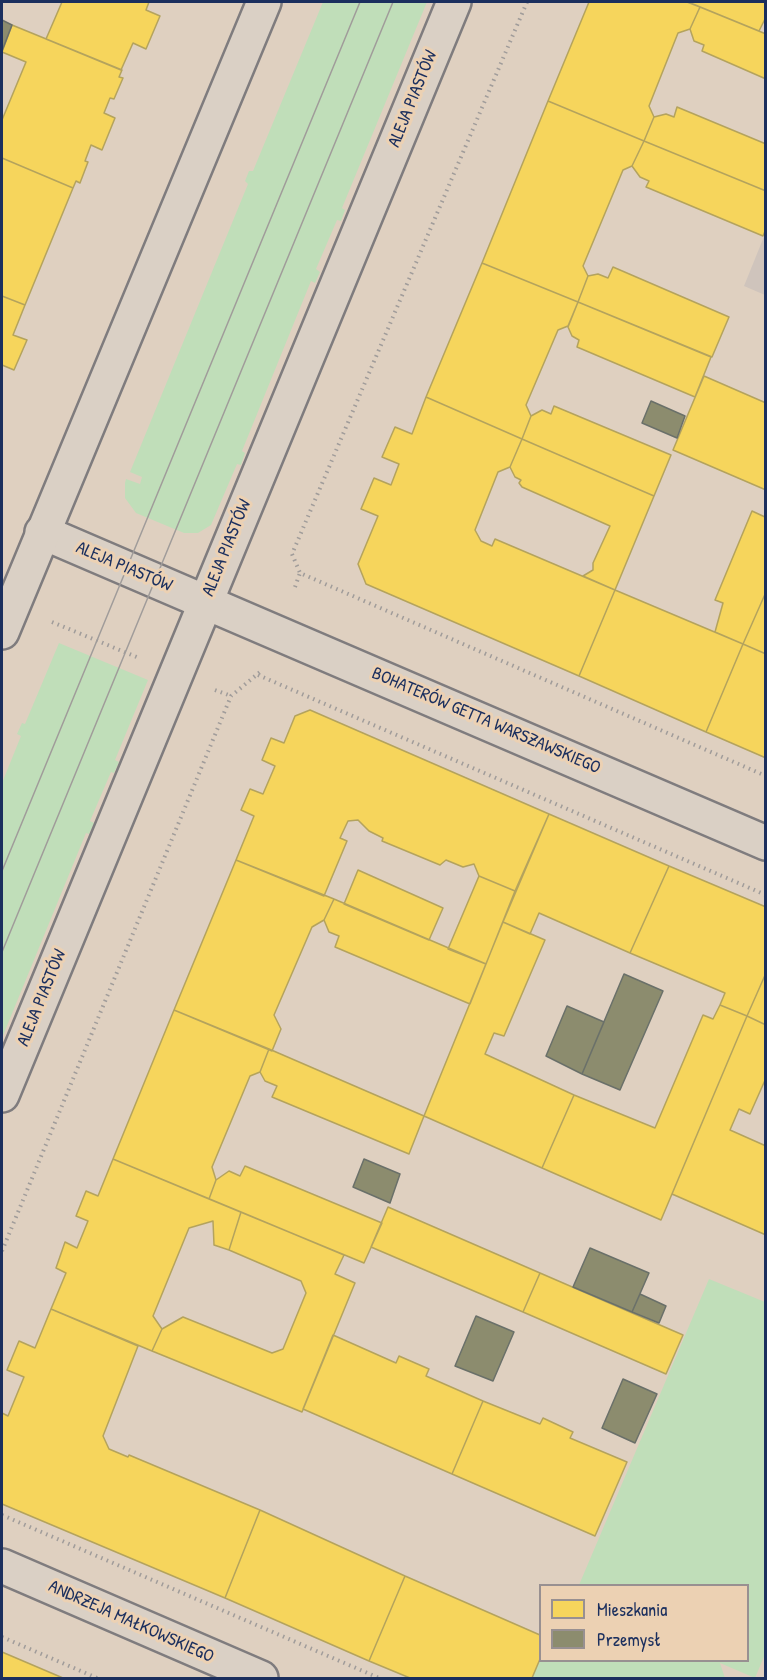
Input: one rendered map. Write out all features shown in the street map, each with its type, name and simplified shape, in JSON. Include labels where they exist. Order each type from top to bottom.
[{"type":"street","points":[[7,619],[264,2]]},
{"type":"street","name":"ALEJA PIASTÓW","points":[[2,1095],[454,2]]},
{"type":"street","name":"ALEJA PIASTÓW","points":[[42,532],[206,601]]},
{"type":"street","name":"BOHATERÓW GETTA WARSZAWSKIEGO","points":[[206,601],[765,843]]},
{"type":"street","name":"ANDRZEJA MAŁKOWSKIEGO","points":[[2,1566],[261,1678]]},
{"type":"path","points":[[295,587],[300,573],[292,554],[527,2]]},
{"type":"path","points":[[300,573],[765,776]]},
{"type":"path","points":[[7,619],[176,674],[231,696]]},
{"type":"path","points":[[2,1251],[231,696],[258,675],[262,667]]},
{"type":"path","points":[[258,675],[765,895]]},
{"type":"path","points":[[2,1515],[379,1678]]},
{"type":"path","points":[[2,1637],[97,1678]]},
{"type":"shaded area","points":[[765,234],[765,295],[744,286]]},
{"type":"green space","points":[[323,2],[427,2],[342,208],[345,210],[341,221],[337,220],[316,269],[320,272],[315,283],[311,281],[242,451],[245,453],[241,465],[237,464],[211,525],[198,533],[184,533],[136,513],[125,498],[126,479],[140,484],[142,477],[130,472],[248,184],[245,181],[249,171],[253,171]]},
{"type":"green space","points":[[59,643],[148,680],[115,760],[119,762],[114,773],[111,772],[90,821],[94,823],[89,834],[86,833],[2,1038],[2,783],[21,736],[17,734],[22,723],[25,724]]},
{"type":"green space","points":[[709,1279],[765,1302],[766,1652],[755,1678],[720,1663],[725,1678],[532,1678],[539,1661],[749,1662],[749,1584],[579,1584]]},
{"type":"building: Mieszkania","points":[[62,2],[149,2],[146,10],[160,16],[146,49],[133,43],[121,70],[46,39]]},
{"type":"building: Mieszkania","points":[[589,2],[687,2],[700,7],[690,29],[678,33],[649,106],[654,117],[644,141],[548,101]]},
{"type":"building: Mieszkania","points":[[688,2],[766,2],[766,17],[759,31]]},
{"type":"building: Mieszkania","points":[[700,7],[766,34],[766,79],[702,51],[704,45],[694,41],[690,29]]},
{"type":"building: Mieszkania","points":[[12,25],[122,70],[119,77],[123,78],[114,99],[110,98],[104,113],[115,118],[102,150],[91,145],[85,161],[88,162],[80,183],[76,181],[73,188],[2,158],[2,120],[26,62],[2,52]]},
{"type":"building: Mieszkania","points":[[548,101],[644,141],[632,166],[623,170],[583,266],[588,276],[578,302],[482,263]]},
{"type":"building: Mieszkania","points":[[677,107],[766,144],[766,191],[644,141],[654,117],[666,114],[674,117]]},
{"type":"building: Mieszkania","points":[[644,141],[766,191],[766,229],[763,236],[646,187],[649,181],[640,177],[632,166]]},
{"type":"building: Mieszkania","points":[[2,158],[73,188],[25,305],[2,296]]},
{"type":"building: Mieszkania","points":[[482,263],[578,302],[568,326],[558,330],[526,405],[531,416],[522,439],[426,397]]},
{"type":"building: Mieszkania","points":[[613,267],[729,317],[712,357],[578,302],[588,276],[598,274],[608,278]]},
{"type":"building: Mieszkania","points":[[2,296],[25,305],[13,335],[27,340],[14,370],[2,365]]},
{"type":"building: Mieszkania","points":[[578,302],[711,357],[695,397],[577,347],[579,340],[572,336],[568,327]]},
{"type":"building: Mieszkania","points":[[704,376],[766,403],[766,490],[673,450]]},
{"type":"building: Mieszkania","points":[[426,397],[522,439],[510,467],[498,472],[475,530],[481,541],[492,546],[495,539],[615,590],[579,676],[366,584],[358,564],[378,516],[361,509],[374,478],[391,485],[399,464],[382,457],[395,427],[412,434]]},
{"type":"building: Mieszkania","points":[[554,406],[671,455],[654,496],[522,439],[531,416],[542,410],[551,414]]},
{"type":"building: Mieszkania","points":[[522,439],[654,496],[615,590],[583,576],[593,570],[593,563],[610,526],[522,487],[519,483],[521,480],[515,477],[510,467]]},
{"type":"building: Mieszkania","points":[[752,511],[765,517],[766,514],[766,592],[743,644],[715,632],[723,603],[715,600]]},
{"type":"building: Mieszkania","points":[[615,590],[743,644],[706,732],[579,676]]},
{"type":"building: Mieszkania","points":[[766,592],[766,654],[743,644]]},
{"type":"building: Mieszkania","points":[[743,644],[766,654],[766,758],[706,732]]},
{"type":"building: Mieszkania","points":[[310,710],[549,814],[515,891],[479,876],[474,864],[463,867],[446,860],[440,865],[382,841],[383,838],[369,831],[358,820],[348,821],[340,838],[347,841],[324,896],[236,860],[254,816],[241,810],[250,789],[263,794],[275,766],[262,760],[271,738],[284,743],[295,716]]},
{"type":"building: Mieszkania","points":[[549,814],[669,866],[630,953],[539,913],[530,934],[503,922]]},
{"type":"building: Mieszkania","points":[[236,860],[334,899],[324,920],[312,927],[274,1015],[281,1029],[272,1051],[174,1010]]},
{"type":"building: Mieszkania","points":[[669,866],[766,907],[766,973],[747,1016],[720,1005],[725,993],[630,953]]},
{"type":"building: Mieszkania","points":[[358,870],[443,908],[429,940],[344,904]]},
{"type":"building: Mieszkania","points":[[479,876],[515,891],[486,964],[448,949]]},
{"type":"building: Mieszkania","points":[[334,899],[486,964],[470,1004],[335,947],[339,936],[329,932],[324,920]]},
{"type":"building: Mieszkania","points":[[503,922],[545,940],[504,1036],[494,1033],[485,1054],[574,1095],[542,1168],[424,1116]]},
{"type":"building: Mieszkania","points":[[766,973],[766,1025],[747,1016]]},
{"type":"building: Mieszkania","points":[[720,1005],[747,1016],[661,1220],[542,1168],[574,1095],[655,1128],[703,1015],[713,1019]]},
{"type":"building: Mieszkania","points":[[174,1010],[269,1049],[260,1072],[250,1076],[212,1167],[216,1180],[209,1199],[113,1159]]},
{"type":"building: Mieszkania","points":[[747,1016],[766,1025],[766,1078],[750,1114],[739,1109],[730,1130],[766,1146],[766,1235],[672,1194]]},
{"type":"building: Mieszkania","points":[[269,1049],[424,1116],[409,1154],[272,1097],[277,1086],[265,1081],[260,1072]]},
{"type":"building: Mieszkania","points":[[113,1159],[241,1212],[229,1250],[214,1245],[213,1221],[189,1228],[153,1316],[162,1329],[152,1351],[51,1309],[66,1273],[56,1268],[65,1242],[77,1248],[88,1221],[76,1216],[86,1191],[98,1196]]},
{"type":"building: Mieszkania","points":[[245,1166],[382,1223],[364,1263],[209,1199],[216,1180],[229,1171],[240,1176]]},
{"type":"building: Mieszkania","points":[[388,1207],[540,1273],[523,1312],[371,1247]]},
{"type":"building: Mieszkania","points":[[241,1212],[344,1255],[335,1274],[355,1283],[302,1412],[152,1351],[162,1329],[183,1317],[272,1353],[283,1349],[306,1293],[301,1281],[229,1250]]},
{"type":"building: Mieszkania","points":[[540,1273],[683,1335],[666,1374],[523,1312]]},
{"type":"building: Mieszkania","points":[[51,1309],[138,1346],[103,1436],[109,1449],[128,1457],[129,1455],[260,1510],[225,1598],[2,1504],[2,1413],[8,1416],[24,1377],[7,1370],[19,1341],[35,1348]]},
{"type":"building: Mieszkania","points":[[333,1335],[396,1363],[399,1356],[429,1369],[426,1376],[483,1401],[452,1474],[303,1409]]},
{"type":"building: Mieszkania","points":[[483,1401],[540,1424],[543,1418],[573,1432],[570,1438],[627,1462],[595,1536],[452,1474]]},
{"type":"building: Mieszkania","points":[[260,1510],[405,1576],[369,1661],[225,1598]]},
{"type":"building: Mieszkania","points":[[405,1576],[539,1635],[539,1661],[532,1678],[410,1678],[369,1661]]},
{"type":"building: Mieszkania","points":[[2,1652],[63,1678],[2,1678]]},
{"type":"building: Przemysł","points":[[2,20],[12,25],[2,51]]},
{"type":"building: Przemysł","points":[[651,401],[685,416],[677,438],[642,423]]},
{"type":"building: Przemysł","points":[[624,974],[663,991],[620,1090],[582,1074]]},
{"type":"building: Przemysł","points":[[567,1006],[604,1022],[582,1074],[546,1056]]},
{"type":"building: Przemysł","points":[[364,1159],[400,1174],[390,1203],[353,1187]]},
{"type":"building: Przemysł","points":[[590,1248],[649,1273],[632,1312],[573,1287]]},
{"type":"building: Przemysł","points":[[640,1294],[666,1306],[659,1323],[632,1312]]},
{"type":"building: Przemysł","points":[[476,1316],[514,1332],[493,1381],[455,1366]]},
{"type":"building: Przemysł","points":[[623,1379],[657,1394],[635,1443],[602,1428]]},
{"type":"tram line","points":[[2,871],[360,2]]},
{"type":"tram line","points":[[2,952],[393,2]]}]
